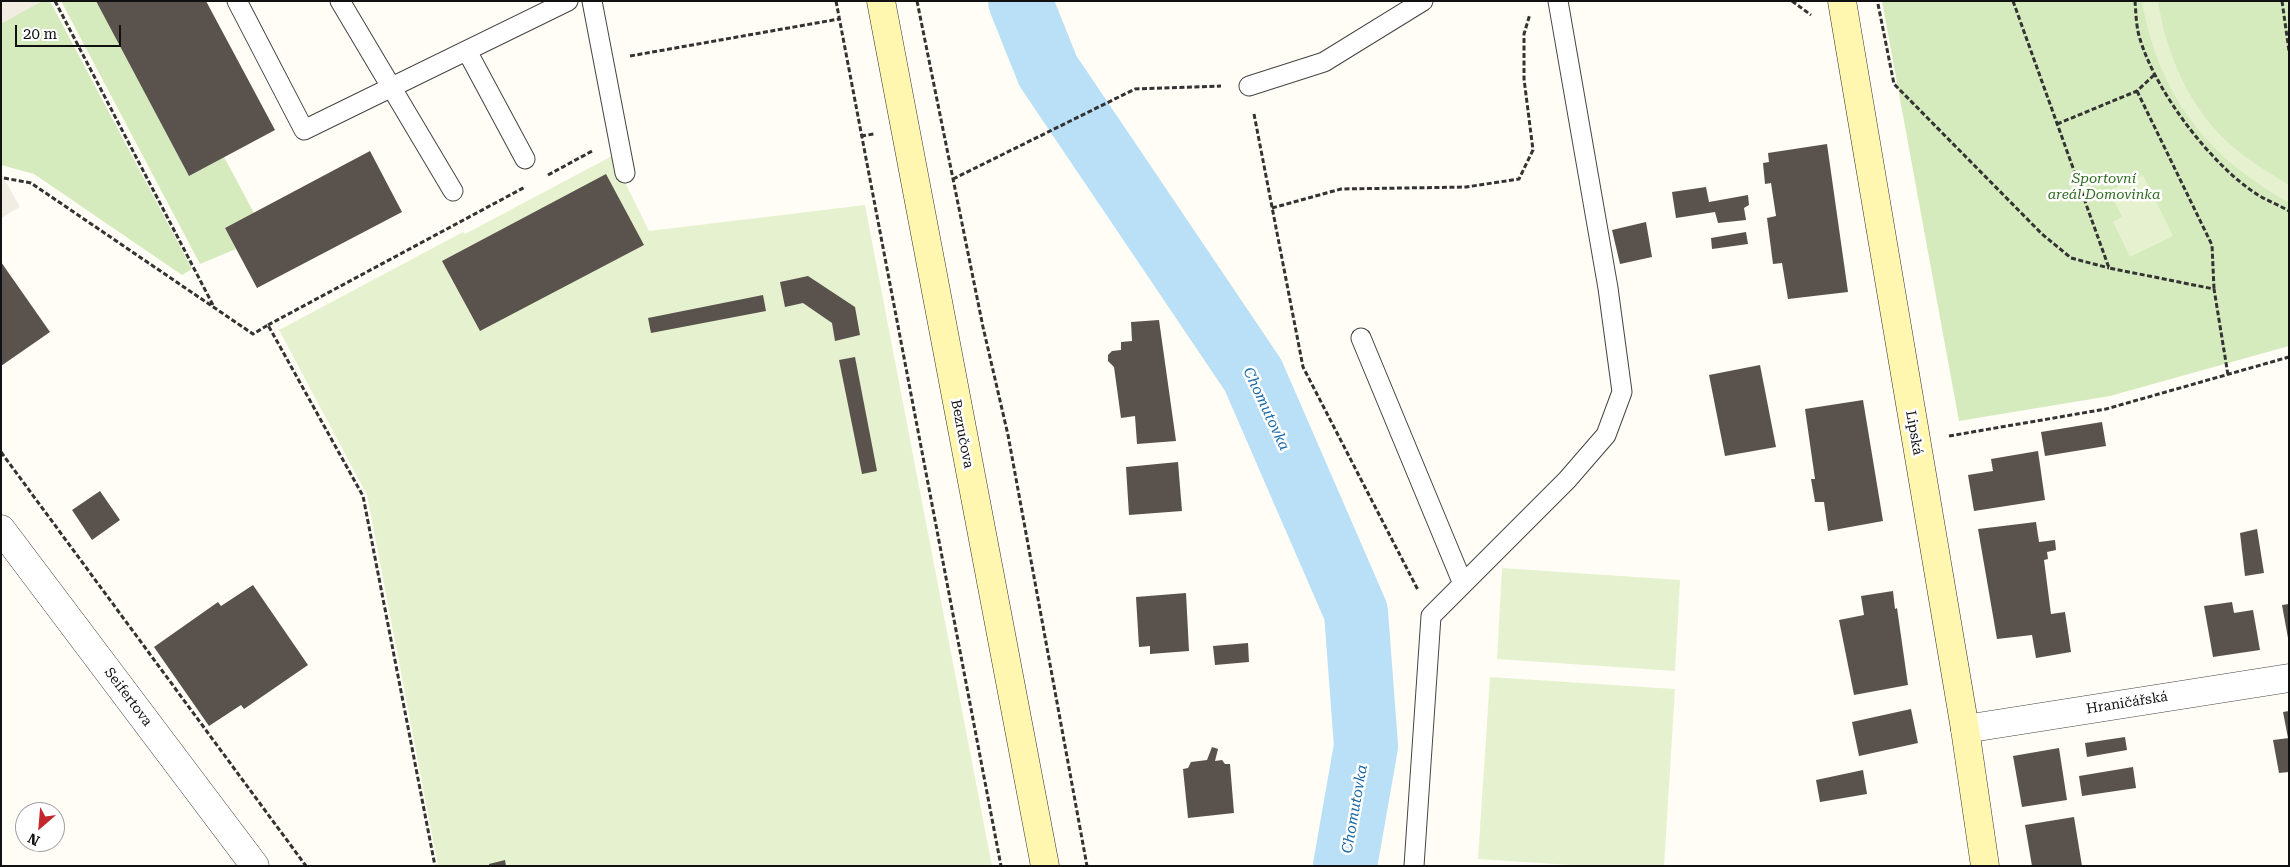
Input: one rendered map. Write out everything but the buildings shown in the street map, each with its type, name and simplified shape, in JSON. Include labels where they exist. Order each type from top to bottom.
[{"type":"street","name":"Bezručova","points":[[882,1],[1045,866]]},
{"type":"street","name":"Lipská","points":[[1842,1],[1965,729],[1985,866]]},
{"type":"street","name":"Seifertova","points":[[1,529],[255,866]]},
{"type":"street","name":"Hraničářská","points":[[1965,729],[2289,678]]},
{"type":"lane","points":[[237,1],[304,130],[568,1]]},
{"type":"lane","points":[[340,1],[453,191]]},
{"type":"lane","points":[[592,1],[625,173]]},
{"type":"lane","points":[[1249,86],[1324,62],[1423,1]]},
{"type":"lane","points":[[1414,866],[1431,616],[1567,480],[1606,435],[1622,392],[1608,288],[1558,1]]},
{"type":"lane","points":[[467,51],[526,159]]},
{"type":"lane","points":[[1361,338],[1463,584]]},
{"type":"path","points":[[55,1],[214,308]]},
{"type":"path","points":[[836,1],[1001,866]]},
{"type":"path","points":[[917,1],[1008,435],[1087,866]]},
{"type":"path","points":[[1877,1],[1894,84],[2042,234],[2071,258],[2109,268],[2214,289]]},
{"type":"path","points":[[2013,1],[2109,268]]},
{"type":"path","points":[[2135,1],[2139,38],[2154,75],[2180,116],[2223,167],[2258,195],[2289,211]]},
{"type":"path","points":[[2282,1],[2289,51]]},
{"type":"path","points":[[1272,208],[1341,189],[1466,187],[1519,179],[1533,150],[1524,79],[1524,34],[1532,9]]},
{"type":"path","points":[[602,61],[839,19]]},
{"type":"path","points":[[2058,124],[2137,91],[2154,75]]},
{"type":"path","points":[[953,178],[1135,89],[1249,86],[1303,368],[1431,616]]},
{"type":"path","points":[[2137,91],[2212,245],[2214,289],[2228,375]]},
{"type":"path","points":[[539,180],[618,137]]},
{"type":"path","points":[[4,178],[31,183],[253,334],[530,184]]},
{"type":"path","points":[[268,325],[363,496],[435,866]]},
{"type":"path","points":[[1916,442],[2106,409],[2289,357]]},
{"type":"path","points":[[1,452],[306,866]]},
{"type":"green space","points":[[42,1],[50,1],[192,269],[182,275],[34,174],[1,165],[1,23]]},
{"type":"green space","points":[[61,1],[97,1],[189,176],[224,157],[254,213],[225,228],[236,249],[200,264]]},
{"type":"green space","name":"Sportovní areál Domovinka","points":[[1882,1],[2289,1],[2289,346],[2110,396],[1959,421]]},
{"type":"green space","points":[[2142,1],[2158,1],[2167,41],[2174,61],[2182,80],[2204,116],[2232,146],[2260,167],[2289,185],[2289,202],[2272,193],[2234,165],[2213,147],[2195,126],[2180,104],[2156,55]]},
{"type":"green space","points":[[612,156],[649,231],[865,205],[992,866],[438,866],[367,495],[279,330],[463,232],[465,234]]},
{"type":"green space","points":[[2143,175],[2173,236],[2130,257],[2113,222],[2122,217],[2109,191]]},
{"type":"green space","points":[[1502,568],[1680,580],[1675,671],[1497,659]]},
{"type":"green space","points":[[1490,677],[1675,689],[1664,866],[1587,866],[1478,859]]},
{"type":"shaded area","points":[[1,1],[42,1],[1,24]]},
{"type":"shaded area","points":[[1,173],[20,207],[1,218]]},
{"type":"waterway","name":"Chomutovka","points":[[1020,1],[1048,71],[1253,375],[1356,612],[1366,746],[1345,866]]}]
